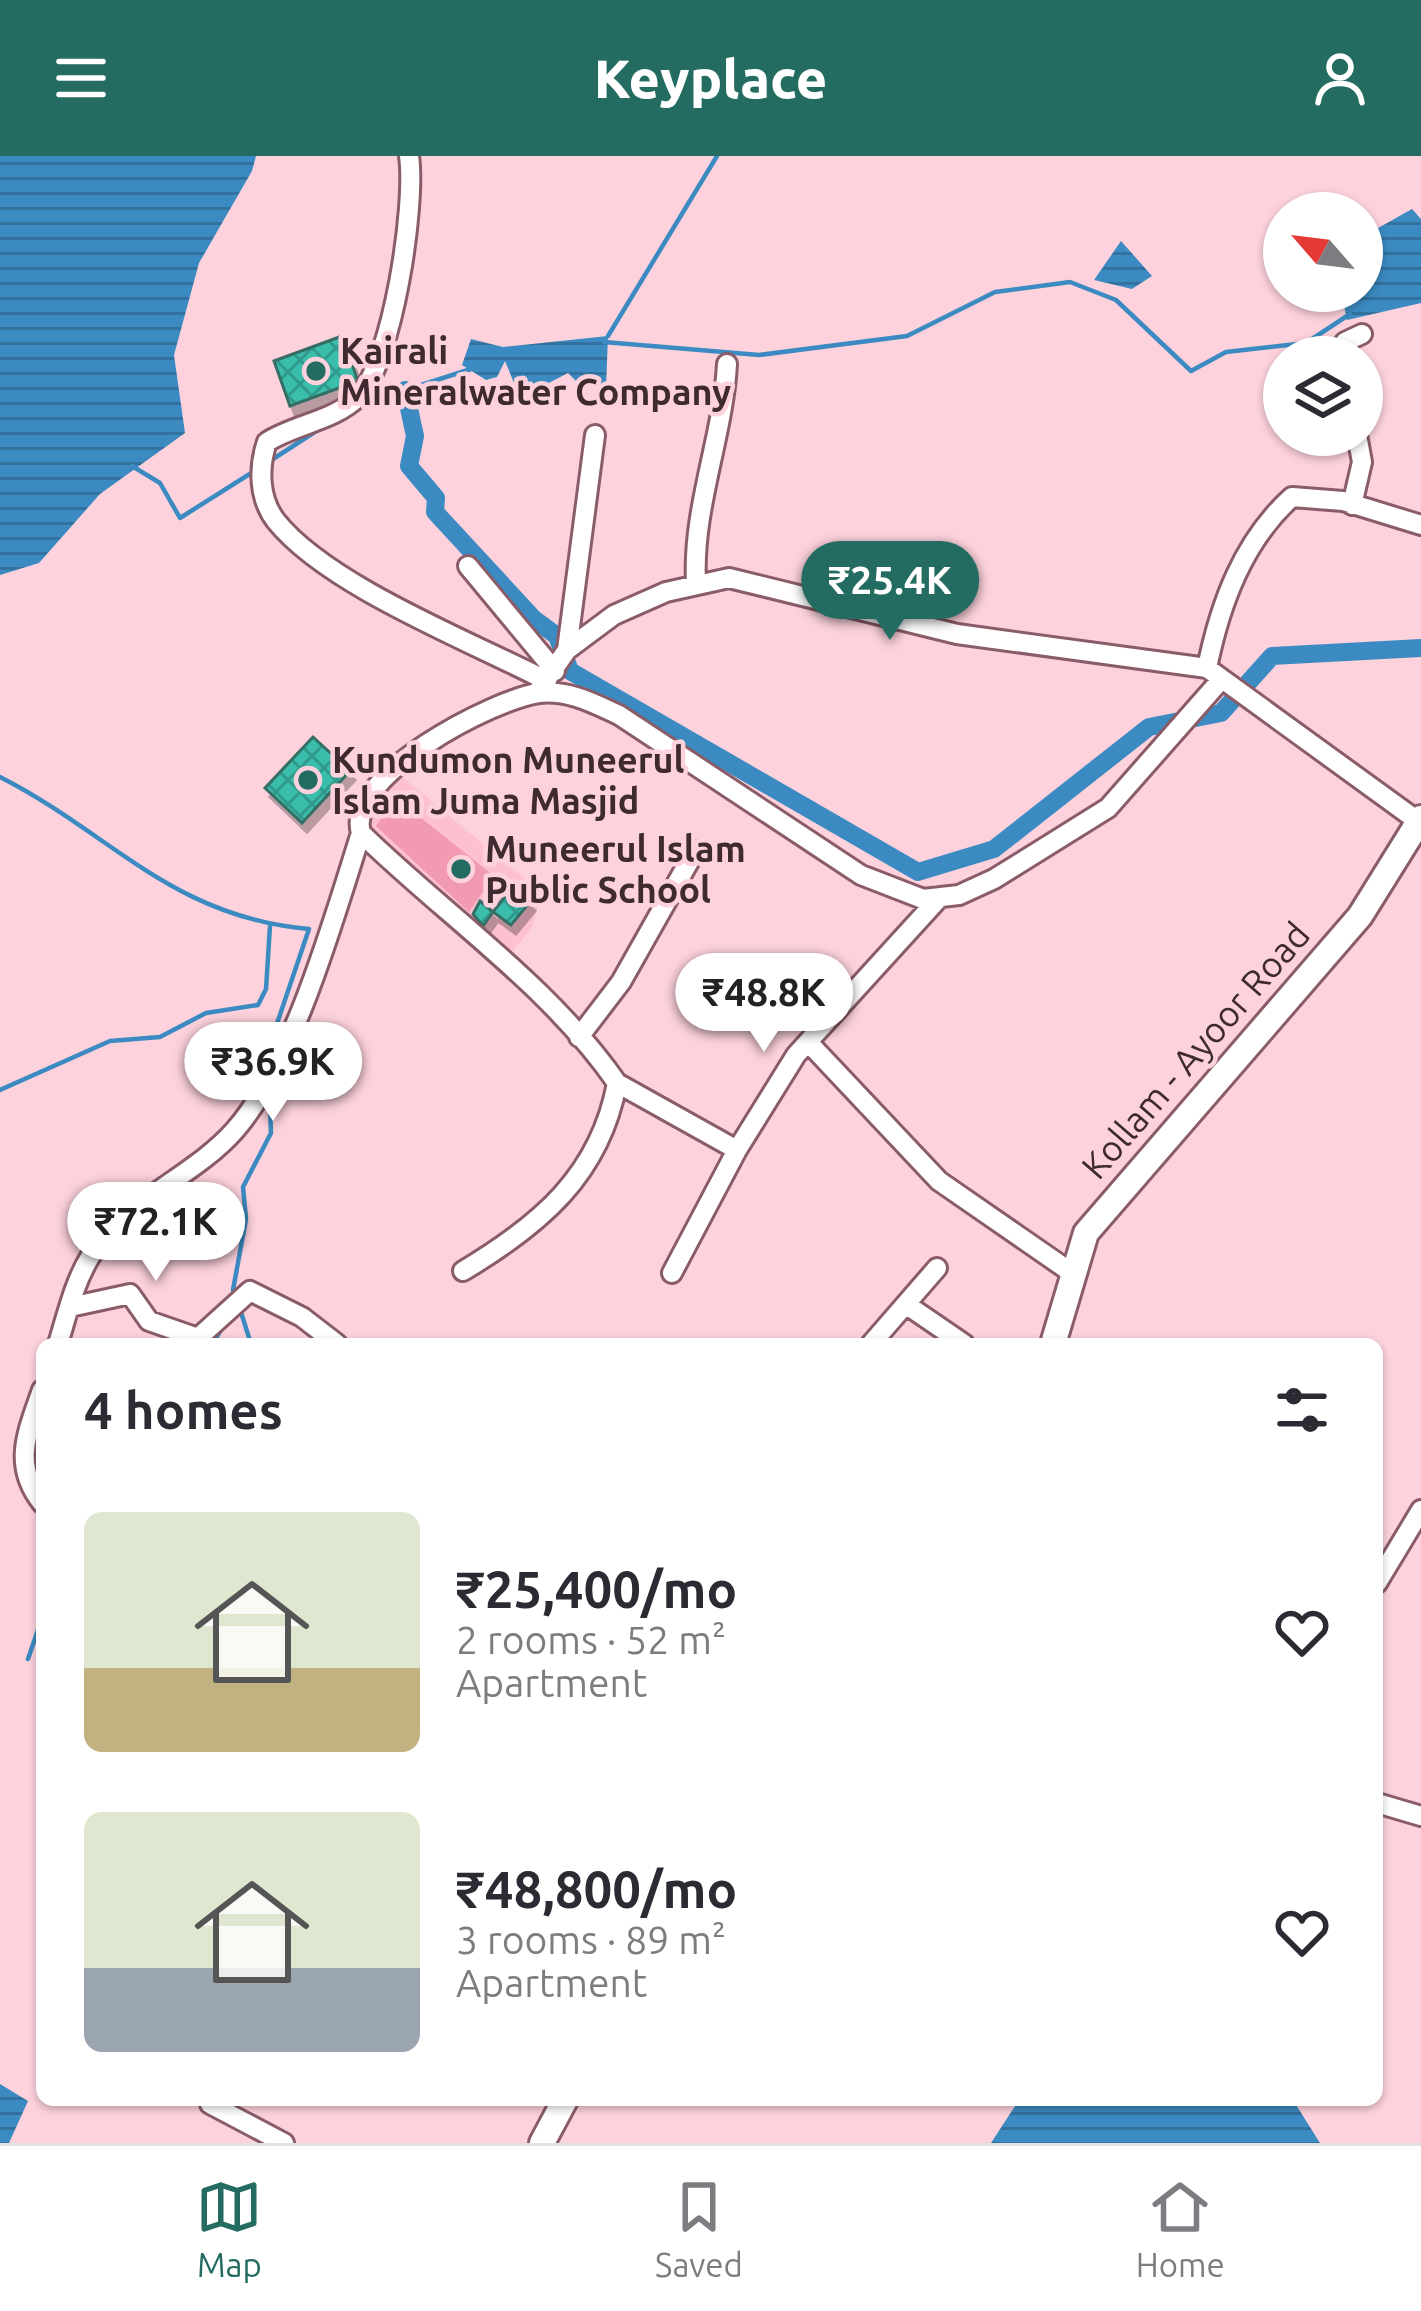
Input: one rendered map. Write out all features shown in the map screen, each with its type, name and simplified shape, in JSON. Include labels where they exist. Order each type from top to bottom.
[{"type":"main road","name":"Kollam - Ayoor Road","points":[[1055,1338],[1086,1232],[1215,1089],[1360,916],[1420,820]]},
{"type":"main road","points":[[542,2143],[562,2106]]},
{"type":"street","points":[[409,156],[412,184],[407,242],[371,381],[335,412],[272,438],[264,453],[261,487],[277,522],[315,555],[416,615],[555,668]]},
{"type":"street","points":[[1358,336],[1362,334]]},
{"type":"street","points":[[696,583],[696,541],[725,405],[727,364]]},
{"type":"street","points":[[555,668],[595,435]]},
{"type":"street","points":[[1352,505],[1361,456]]},
{"type":"street","points":[[468,566],[582,698],[619,715],[861,875],[894,892],[940,897],[994,879],[1108,808],[1187,719],[1213,675],[1222,605],[1270,514],[1292,497],[1303,495],[1421,525]]},
{"type":"street","points":[[60,1338],[90,1256],[107,1234],[200,1166],[265,1089],[302,1005],[361,833],[361,812],[370,793],[442,733],[555,668],[614,615],[696,583],[729,578],[756,581],[958,634],[1213,675],[1420,820]]},
{"type":"street","points":[[361,833],[509,962],[617,1083],[737,1150]]},
{"type":"street","points":[[579,1036],[621,982],[695,851]]},
{"type":"street","points":[[672,1273],[737,1150],[808,1042],[940,897]]},
{"type":"street","points":[[808,1042],[939,1181],[1072,1273]]},
{"type":"street","points":[[463,1271],[526,1233],[561,1202],[609,1125],[617,1083]]},
{"type":"street","points":[[877,1338],[937,1268]]},
{"type":"street","points":[[70,1307],[130,1294],[149,1321],[199,1338],[250,1292],[302,1317],[330,1338]]},
{"type":"street","points":[[907,1305],[955,1338]]},
{"type":"street","points":[[36,1411],[21,1463],[26,1483],[36,1496]]},
{"type":"street","points":[[1383,1572],[1421,1510]]},
{"type":"street","points":[[1383,1804],[1421,1816]]},
{"type":"street","points":[[214,2106],[284,2143]]},
{"type":"shaded area","name":"Muneerul Islam Public School","points":[[400,775],[542,893],[531,929],[509,955],[386,850],[368,827]]},
{"type":"shaded area","points":[[395,797],[494,876],[469,912],[376,826]]},
{"type":"water","points":[[0,156],[256,156],[199,263],[174,355],[185,433],[100,494],[39,563],[0,575]]},
{"type":"water","points":[[1412,209],[1421,219],[1421,303],[1383,312],[1383,225]]},
{"type":"water","points":[[1121,241],[1152,276],[1132,289],[1094,280]]},
{"type":"water","points":[[1345,312],[1382,312],[1347,320]]},
{"type":"water","points":[[608,336],[606,388],[578,383],[568,373],[545,385],[542,400],[516,388],[505,361],[497,377],[486,380],[462,365],[471,339],[503,347]]},
{"type":"water","points":[[0,2084],[28,2101],[9,2143],[0,2143]]},
{"type":"water","points":[[1015,2106],[1297,2106],[1320,2143],[991,2143]]},
{"type":"building","name":"Kairali Mineralwater Company","points":[[342,336],[358,381],[290,406],[274,361]]},
{"type":"building","name":"Kundumon Muneerul Islam Juma Masjid","points":[[313,737],[350,771],[302,823],[265,788]]},
{"type":"building","points":[[512,887],[530,902],[511,925],[493,912]]},
{"type":"building","points":[[480,901],[493,912],[483,926],[473,914]]},
{"type":"waterway","points":[[608,336],[717,156]]},
{"type":"waterway","points":[[604,342],[759,355],[907,336],[995,292],[1070,282],[1116,300],[1191,371],[1226,352],[1306,343],[1350,314]]},
{"type":"waterway","points":[[362,404],[471,369]]},
{"type":"waterway","points":[[405,390],[415,436],[409,466],[436,498],[435,512],[534,619],[557,636],[570,671],[918,872],[994,849],[1149,727],[1221,713],[1272,656],[1421,648]]},
{"type":"waterway","points":[[270,461],[321,428]]},
{"type":"waterway","points":[[132,466],[160,483],[180,518],[256,470]]},
{"type":"waterway","points":[[0,777],[181,891],[261,921],[309,929],[267,1053]]},
{"type":"waterway","points":[[0,1090],[110,1041],[160,1037],[206,1013],[258,1005],[266,989],[270,926]]},
{"type":"waterway","points":[[236,1299],[233,1290],[246,1219],[243,1187],[271,1133],[270,1106]]},
{"type":"waterway","points":[[240,1309],[249,1338]]},
{"type":"waterway","points":[[216,1338],[222,1328]]},
{"type":"waterway","points":[[28,1659],[36,1636]]},
{"type":"place","name":"Kairali Mineralwater Company","points":[[316,371]]},
{"type":"place","name":"Kundumon Muneerul Islam Juma Masjid","points":[[308,780]]},
{"type":"place","name":"Muneerul Islam Public School","points":[[461,869]]}]
